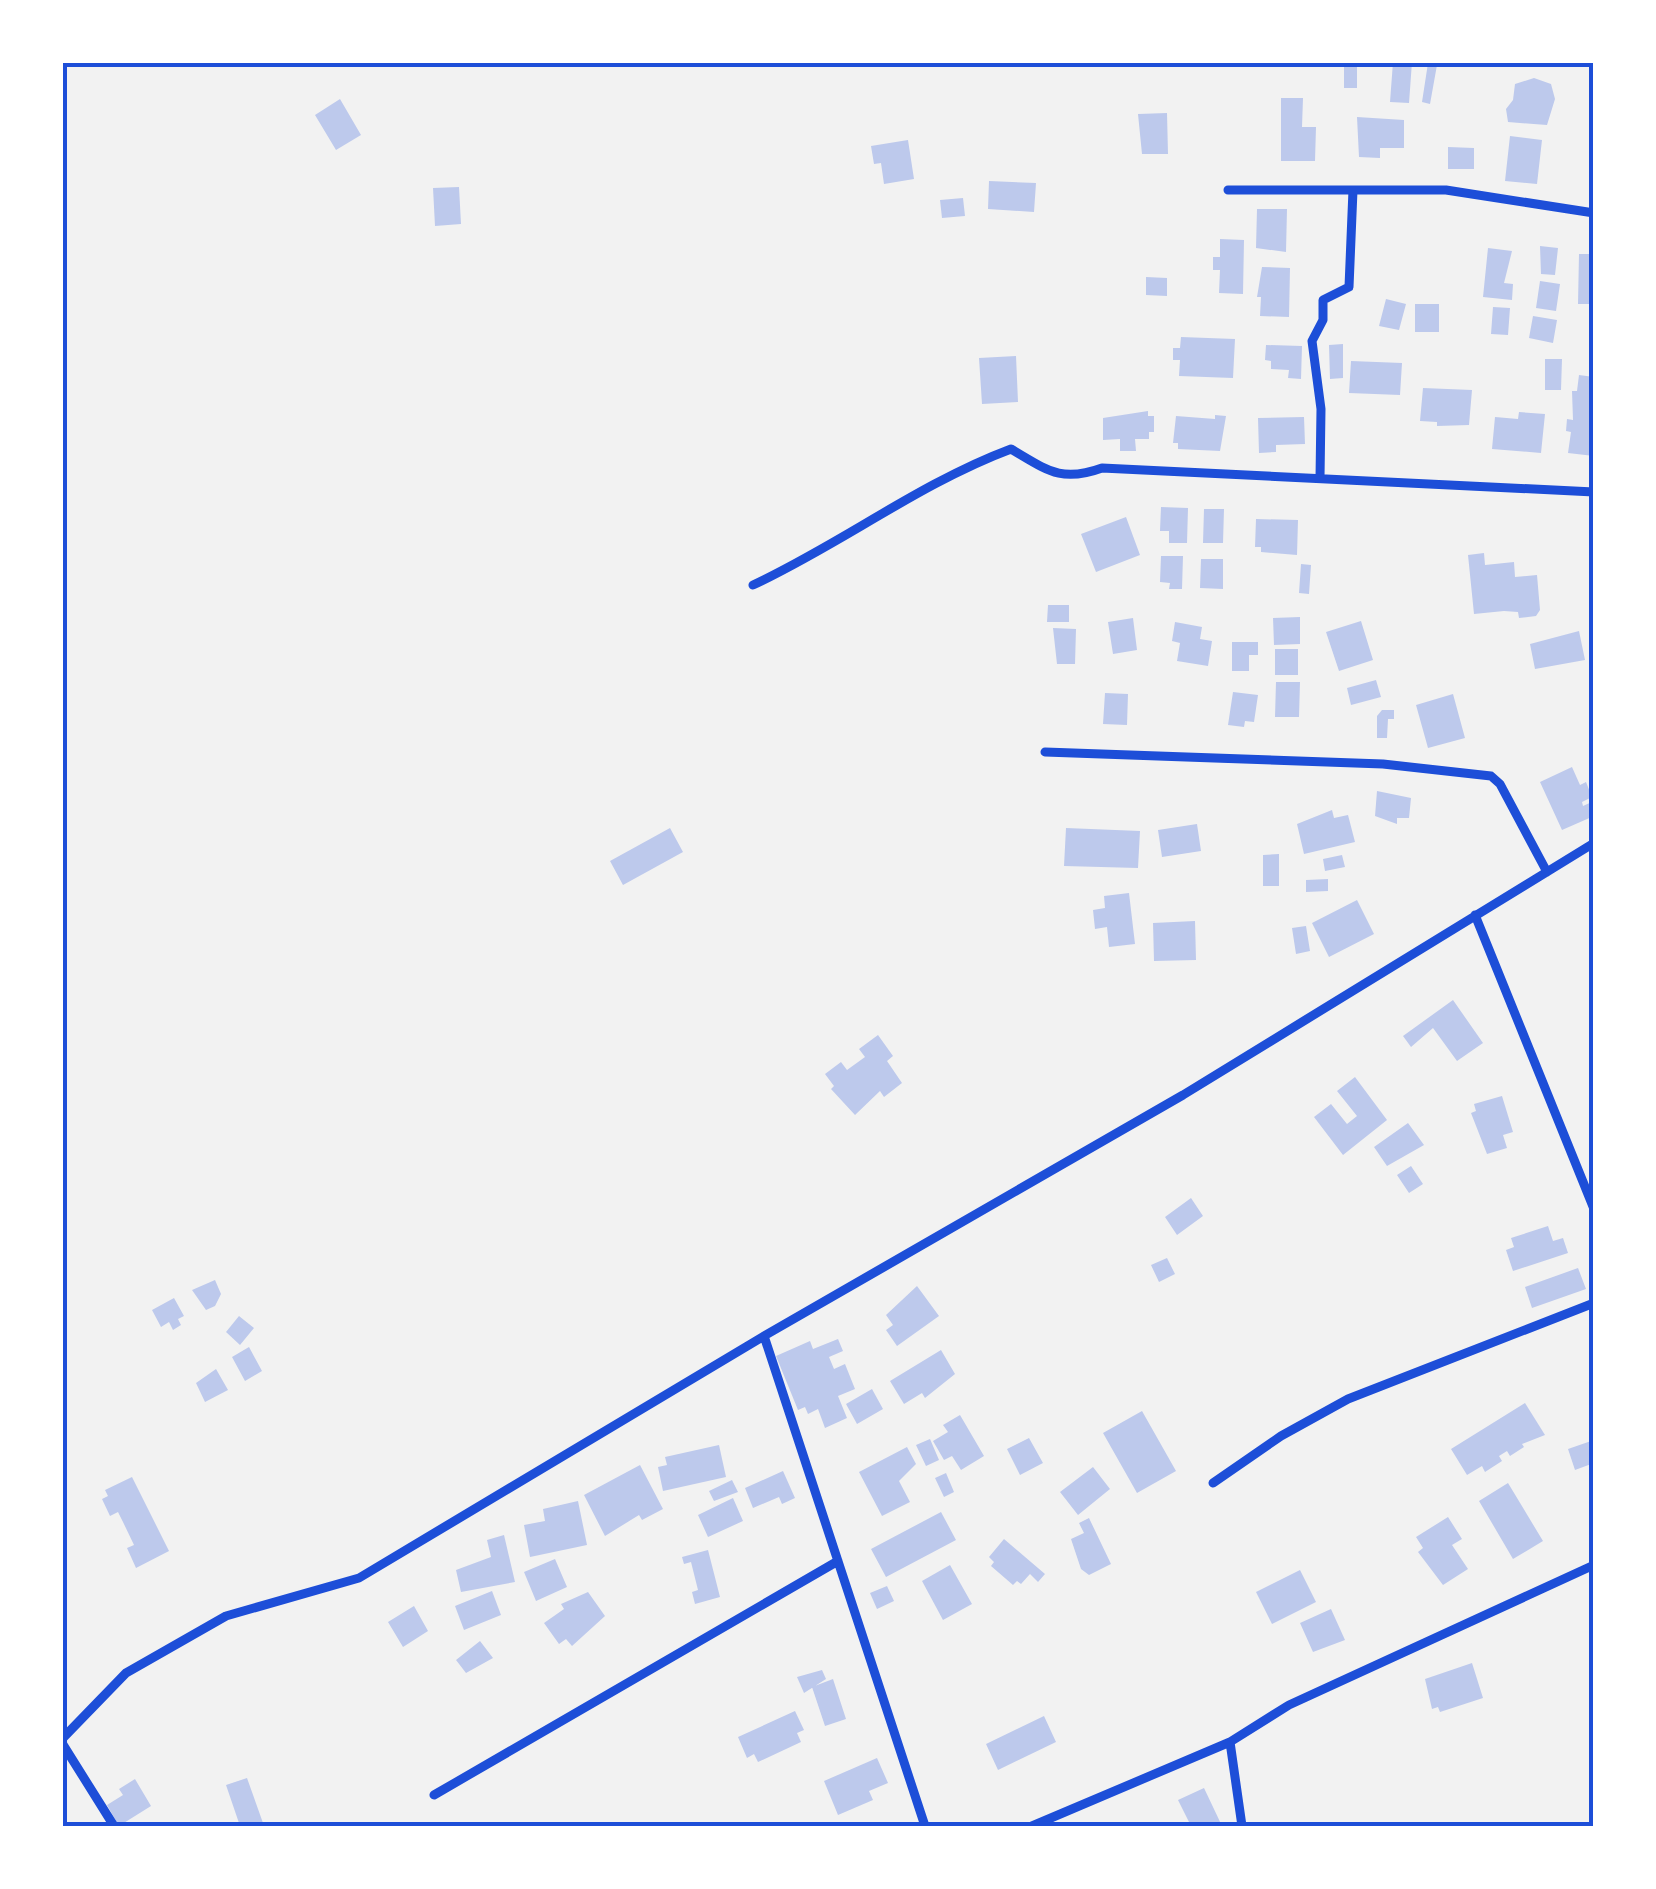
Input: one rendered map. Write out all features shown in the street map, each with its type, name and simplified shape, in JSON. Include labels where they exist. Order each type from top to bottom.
[{"type":"street","points":[[1228,190],[1352,190],[1388,186],[1446,190],[1594,213]]},
{"type":"street","points":[[1320,478],[1320,409],[1312,341],[1323,320],[1323,300],[1349,287],[1352,190]]},
{"type":"street","points":[[753,585],[812,558],[972,464],[1011,449],[1047,470],[1074,478],[1102,468],[1594,492]]},
{"type":"street","points":[[1045,752],[1383,764],[1490,776],[1500,784],[1546,872]]},
{"type":"street","points":[[114,1826],[62,1741],[126,1673],[226,1616],[359,1578],[764,1336],[1183,1095],[1594,842]]},
{"type":"street","points":[[1475,915],[1594,1209]]},
{"type":"street","points":[[1213,1483],[1280,1436],[1348,1399],[1594,1303]]},
{"type":"street","points":[[764,1336],[925,1826]]},
{"type":"street","points":[[434,1795],[838,1561]]},
{"type":"street","points":[[1032,1826],[1230,1742],[1288,1705],[1594,1565]]},
{"type":"street","points":[[1230,1742],[1242,1826]]},
{"type":"building","points":[[1393,62],[1412,62],[1409,103],[1390,102]]},
{"type":"building","points":[[1428,63],[1437,65],[1430,104],[1422,102]]},
{"type":"building","points":[[1344,66],[1357,66],[1357,88],[1344,88]]},
{"type":"building","points":[[1534,78],[1551,84],[1555,99],[1547,125],[1508,122],[1506,109],[1513,100],[1515,84]]},
{"type":"building","points":[[1281,98],[1303,98],[1302,127],[1316,127],[1315,161],[1281,161]]},
{"type":"building","points":[[340,99],[361,135],[336,150],[315,115]]},
{"type":"building","points":[[1167,113],[1168,154],[1142,154],[1138,114]]},
{"type":"building","points":[[1357,117],[1404,120],[1404,148],[1380,148],[1380,158],[1359,157]]},
{"type":"building","points":[[1510,136],[1542,140],[1537,184],[1505,181]]},
{"type":"building","points":[[908,140],[914,179],[884,184],[881,163],[874,164],[871,146]]},
{"type":"building","points":[[1448,147],[1474,148],[1474,169],[1448,169]]},
{"type":"building","points":[[989,181],[1036,183],[1034,212],[988,209]]},
{"type":"building","points":[[459,187],[461,224],[435,226],[433,188]]},
{"type":"building","points":[[963,198],[965,216],[942,218],[940,200]]},
{"type":"building","points":[[1257,209],[1287,209],[1286,252],[1256,248]]},
{"type":"building","points":[[1220,239],[1244,240],[1243,294],[1219,293],[1220,270],[1213,270],[1213,257],[1220,257]]},
{"type":"building","points":[[1540,246],[1558,248],[1555,275],[1541,274]]},
{"type":"building","points":[[1488,248],[1512,251],[1504,283],[1513,284],[1512,300],[1483,297]]},
{"type":"building","points":[[1579,254],[1594,254],[1594,304],[1578,304]]},
{"type":"building","points":[[1262,267],[1290,268],[1289,317],[1260,316],[1261,297],[1257,297]]},
{"type":"building","points":[[1146,277],[1167,278],[1167,296],[1146,295]]},
{"type":"building","points":[[1540,281],[1560,284],[1556,311],[1536,308]]},
{"type":"building","points":[[1386,299],[1406,304],[1399,330],[1379,326]]},
{"type":"building","points":[[1415,304],[1439,304],[1439,332],[1415,332]]},
{"type":"building","points":[[1493,307],[1510,308],[1508,335],[1491,334]]},
{"type":"building","points":[[1533,316],[1557,320],[1553,343],[1529,338]]},
{"type":"building","points":[[1181,337],[1235,339],[1233,378],[1179,376],[1180,360],[1173,360],[1173,348],[1180,348]]},
{"type":"building","points":[[1343,344],[1343,378],[1330,379],[1329,345]]},
{"type":"building","points":[[1266,345],[1302,346],[1301,379],[1288,378],[1289,370],[1271,369],[1271,361],[1265,360]]},
{"type":"building","points":[[1016,356],[1018,402],[982,404],[979,358]]},
{"type":"building","points":[[1545,359],[1562,359],[1561,390],[1545,390]]},
{"type":"building","points":[[1351,361],[1402,363],[1400,395],[1349,393]]},
{"type":"building","points":[[1579,375],[1594,377],[1594,456],[1568,453],[1571,432],[1566,431],[1567,419],[1573,420],[1572,391],[1577,391]]},
{"type":"building","points":[[1423,388],[1472,390],[1469,425],[1437,426],[1437,422],[1420,421]]},
{"type":"building","points":[[1148,411],[1148,416],[1154,416],[1154,432],[1149,432],[1149,439],[1135,439],[1136,451],[1120,451],[1120,439],[1103,440],[1103,418]]},
{"type":"building","points":[[1519,412],[1545,414],[1541,453],[1492,449],[1495,417],[1518,419]]},
{"type":"building","points":[[1215,415],[1226,416],[1220,451],[1178,449],[1178,443],[1173,443],[1176,416],[1215,419]]},
{"type":"building","points":[[1304,417],[1305,444],[1276,445],[1276,452],[1259,453],[1258,418]]},
{"type":"building","points":[[1161,507],[1188,508],[1187,543],[1169,543],[1169,531],[1160,531]]},
{"type":"building","points":[[1204,509],[1224,509],[1223,543],[1203,543]]},
{"type":"building","points":[[1126,517],[1140,555],[1096,572],[1081,534]]},
{"type":"building","points":[[1256,519],[1298,520],[1297,555],[1261,552],[1261,547],[1255,547]]},
{"type":"building","points":[[1484,553],[1485,565],[1514,562],[1515,577],[1537,575],[1540,610],[1536,616],[1519,618],[1518,612],[1504,611],[1474,614],[1468,555]]},
{"type":"building","points":[[1161,556],[1183,556],[1182,589],[1169,589],[1170,583],[1160,582]]},
{"type":"building","points":[[1201,559],[1223,559],[1223,589],[1200,588]]},
{"type":"building","points":[[1301,564],[1311,565],[1309,594],[1299,593]]},
{"type":"building","points":[[1048,605],[1069,605],[1069,622],[1047,622]]},
{"type":"building","points":[[1300,617],[1300,644],[1274,645],[1273,618]]},
{"type":"building","points":[[1133,618],[1137,650],[1113,654],[1108,622]]},
{"type":"building","points":[[1361,621],[1373,660],[1339,671],[1326,632]]},
{"type":"building","points":[[1175,622],[1202,627],[1200,639],[1212,641],[1208,666],[1177,661],[1180,643],[1172,641]]},
{"type":"building","points":[[1053,628],[1076,629],[1075,664],[1057,664]]},
{"type":"building","points":[[1579,631],[1585,660],[1535,669],[1530,644]]},
{"type":"building","points":[[1232,642],[1258,642],[1258,655],[1249,655],[1249,671],[1232,671]]},
{"type":"building","points":[[1275,649],[1298,649],[1298,675],[1275,675]]},
{"type":"building","points":[[1376,680],[1381,697],[1351,705],[1347,688]]},
{"type":"building","points":[[1276,682],[1300,682],[1299,717],[1275,717]]},
{"type":"building","points":[[1233,692],[1258,695],[1254,722],[1245,721],[1244,727],[1228,725]]},
{"type":"building","points":[[1105,693],[1128,694],[1127,725],[1103,724]]},
{"type":"building","points":[[1453,694],[1465,738],[1428,748],[1416,705]]},
{"type":"building","points":[[1382,710],[1394,710],[1394,719],[1388,719],[1387,738],[1377,738],[1377,716]]},
{"type":"building","points":[[1572,767],[1580,785],[1586,782],[1592,797],[1582,802],[1583,806],[1594,801],[1594,816],[1562,830],[1540,782]]},
{"type":"building","points":[[1377,791],[1411,798],[1409,818],[1397,818],[1397,824],[1375,816]]},
{"type":"building","points":[[1332,810],[1334,818],[1348,815],[1355,842],[1304,854],[1297,824]]},
{"type":"building","points":[[1197,824],[1201,851],[1162,857],[1158,830]]},
{"type":"building","points":[[670,828],[683,852],[623,885],[610,861]]},
{"type":"building","points":[[1066,828],[1140,831],[1138,868],[1064,866]]},
{"type":"building","points":[[1279,854],[1279,886],[1263,886],[1263,855]]},
{"type":"building","points":[[1342,855],[1345,867],[1325,871],[1323,859]]},
{"type":"building","points":[[1328,879],[1328,891],[1306,892],[1306,880]]},
{"type":"building","points":[[1129,893],[1135,944],[1109,947],[1107,927],[1095,929],[1093,910],[1105,908],[1104,896]]},
{"type":"building","points":[[1357,900],[1374,934],[1329,957],[1312,923]]},
{"type":"building","points":[[1195,921],[1196,960],[1154,961],[1153,923]]},
{"type":"building","points":[[1306,926],[1310,951],[1296,954],[1292,928]]},
{"type":"building","points":[[1453,1000],[1483,1043],[1457,1061],[1433,1028],[1411,1047],[1403,1036]]},
{"type":"building","points":[[878,1035],[893,1056],[887,1061],[902,1083],[884,1097],[880,1091],[855,1115],[831,1089],[834,1086],[825,1074],[841,1062],[847,1070],[865,1057],[859,1049]]},
{"type":"building","points":[[1355,1077],[1387,1120],[1343,1155],[1314,1117],[1331,1104],[1347,1124],[1357,1116],[1337,1091]]},
{"type":"building","points":[[1502,1096],[1513,1132],[1503,1135],[1507,1148],[1487,1154],[1471,1113],[1476,1111],[1474,1104]]},
{"type":"building","points":[[1408,1123],[1424,1145],[1387,1166],[1374,1147]]},
{"type":"building","points":[[1411,1166],[1423,1184],[1409,1193],[1397,1175]]},
{"type":"building","points":[[1191,1198],[1203,1216],[1177,1235],[1165,1217]]},
{"type":"building","points":[[1548,1226],[1553,1241],[1563,1238],[1568,1253],[1513,1271],[1506,1250],[1514,1247],[1511,1238]]},
{"type":"building","points":[[1167,1258],[1175,1274],[1159,1282],[1151,1265]]},
{"type":"building","points":[[1578,1268],[1586,1289],[1532,1308],[1525,1287]]},
{"type":"building","points":[[215,1280],[221,1294],[215,1306],[206,1310],[192,1290]]},
{"type":"building","points":[[917,1286],[939,1316],[897,1346],[886,1330],[893,1325],[886,1315]]},
{"type":"building","points":[[174,1298],[184,1316],[178,1319],[181,1325],[173,1330],[169,1322],[161,1327],[152,1310]]},
{"type":"building","points":[[239,1316],[254,1328],[240,1345],[226,1332]]},
{"type":"building","points":[[838,1339],[843,1351],[829,1357],[834,1369],[845,1364],[855,1389],[838,1396],[847,1418],[825,1428],[818,1409],[808,1414],[805,1407],[798,1410],[776,1356],[810,1341],[813,1349]]},
{"type":"building","points":[[249,1347],[262,1371],[245,1381],[232,1357]]},
{"type":"building","points":[[941,1350],[955,1374],[925,1398],[922,1393],[904,1404],[890,1381]]},
{"type":"building","points":[[216,1369],[228,1390],[205,1402],[196,1383]]},
{"type":"building","points":[[872,1389],[883,1409],[857,1424],[846,1404]]},
{"type":"building","points":[[1525,1403],[1545,1435],[1522,1444],[1524,1447],[1510,1456],[1507,1451],[1499,1456],[1502,1461],[1485,1472],[1482,1466],[1467,1475],[1451,1449]]},
{"type":"building","points":[[1142,1411],[1176,1471],[1137,1493],[1103,1433]]},
{"type":"building","points":[[960,1415],[984,1456],[961,1470],[952,1456],[944,1460],[933,1441],[948,1432],[943,1425]]},
{"type":"building","points":[[1029,1438],[1043,1463],[1020,1475],[1007,1449]]},
{"type":"building","points":[[930,1439],[939,1460],[926,1466],[916,1445]]},
{"type":"building","points":[[1594,1440],[1594,1463],[1575,1470],[1568,1449]]},
{"type":"building","points":[[719,1445],[726,1477],[663,1491],[658,1467],[667,1465],[665,1457]]},
{"type":"building","points":[[907,1447],[916,1464],[899,1481],[910,1502],[882,1516],[859,1472]]},
{"type":"building","points":[[640,1465],[663,1509],[642,1520],[639,1515],[605,1536],[584,1495]]},
{"type":"building","points":[[1093,1467],[1110,1489],[1078,1515],[1060,1492]]},
{"type":"building","points":[[783,1471],[795,1498],[782,1504],[779,1497],[753,1508],[745,1488]]},
{"type":"building","points":[[946,1473],[954,1492],[944,1497],[935,1478]]},
{"type":"building","points":[[132,1477],[169,1551],[136,1568],[127,1548],[134,1545],[123,1522],[118,1512],[110,1516],[102,1499],[108,1496],[105,1490]]},
{"type":"building","points":[[732,1480],[738,1492],[714,1501],[709,1491]]},
{"type":"building","points":[[1508,1483],[1543,1541],[1513,1559],[1479,1501]]},
{"type":"building","points":[[733,1498],[743,1521],[708,1537],[698,1515]]},
{"type":"building","points":[[578,1501],[587,1545],[530,1557],[524,1525],[545,1521],[543,1509]]},
{"type":"building","points":[[941,1512],[956,1540],[886,1577],[871,1549]]},
{"type":"building","points":[[1448,1517],[1462,1539],[1452,1545],[1468,1569],[1443,1585],[1418,1552],[1423,1548],[1416,1537]]},
{"type":"building","points":[[1089,1518],[1111,1564],[1089,1575],[1081,1569],[1071,1539],[1084,1533],[1079,1523]]},
{"type":"building","points":[[504,1535],[515,1582],[461,1592],[456,1570],[491,1557],[487,1540]]},
{"type":"building","points":[[1004,1539],[1045,1574],[1038,1582],[1030,1574],[1021,1584],[1017,1581],[1013,1585],[991,1566],[994,1562],[989,1557]]},
{"type":"building","points":[[708,1550],[720,1597],[695,1604],[692,1592],[698,1590],[691,1562],[684,1564],[682,1557]]},
{"type":"building","points":[[555,1559],[567,1587],[536,1601],[524,1572]]},
{"type":"building","points":[[950,1565],[972,1604],[943,1620],[922,1581]]},
{"type":"building","points":[[1300,1570],[1316,1602],[1272,1624],[1256,1592]]},
{"type":"building","points":[[887,1586],[894,1601],[877,1609],[870,1593]]},
{"type":"building","points":[[492,1591],[501,1615],[464,1630],[455,1606]]},
{"type":"building","points":[[588,1592],[605,1616],[572,1646],[566,1639],[559,1644],[544,1623],[564,1609],[561,1604]]},
{"type":"building","points":[[414,1606],[428,1631],[403,1647],[388,1622]]},
{"type":"building","points":[[1331,1609],[1345,1640],[1313,1652],[1300,1623]]},
{"type":"building","points":[[480,1641],[493,1658],[466,1673],[456,1660]]},
{"type":"building","points":[[1472,1663],[1483,1698],[1440,1712],[1438,1707],[1432,1709],[1425,1679]]},
{"type":"building","points":[[822,1670],[826,1679],[804,1693],[797,1677]]},
{"type":"building","points":[[833,1679],[846,1719],[825,1726],[812,1687]]},
{"type":"building","points":[[795,1711],[804,1730],[797,1733],[801,1742],[758,1762],[754,1754],[747,1758],[738,1737]]},
{"type":"building","points":[[1044,1716],[1056,1742],[998,1770],[986,1744]]},
{"type":"building","points":[[877,1758],[888,1783],[869,1791],[873,1800],[838,1815],[824,1781]]},
{"type":"building","points":[[247,1778],[263,1823],[240,1826],[226,1785]]},
{"type":"building","points":[[135,1779],[151,1806],[119,1826],[107,1805],[123,1795],[119,1789]]},
{"type":"building","points":[[1204,1788],[1222,1826],[1191,1826],[1178,1800]]}]
